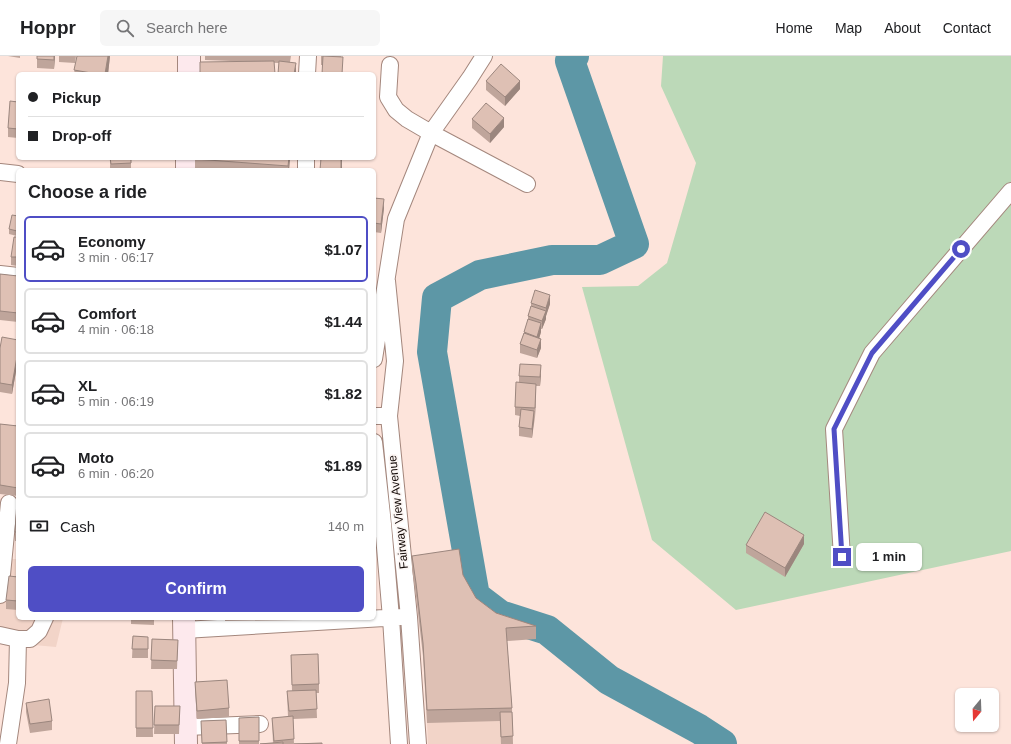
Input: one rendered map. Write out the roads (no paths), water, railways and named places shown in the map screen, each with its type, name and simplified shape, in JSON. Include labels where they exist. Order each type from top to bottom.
[{"type":"main road","points":[[188,72],[189,56]]},
{"type":"main road","points":[[184,624],[186,735]]},
{"type":"street","points":[[308,56],[308,72]]},
{"type":"street","name":"Fairway View Avenue","points":[[376,348],[396,219],[431,133],[484,56]]},
{"type":"street","points":[[390,65],[388,97],[396,110],[407,119],[431,133],[527,184]]},
{"type":"street","points":[[0,172],[16,174]]},
{"type":"street","points":[[842,557],[834,429],[872,353],[1011,191]]},
{"type":"street","points":[[0,274],[16,276]]},
{"type":"street","name":"Fairway View Avenue","points":[[387,281],[395,360],[381,416],[409,616],[418,744]]},
{"type":"street","name":"Fairway View Avenue","points":[[376,483],[378,524],[391,618],[398,744]]},
{"type":"street","points":[[0,595],[9,503]]},
{"type":"street","points":[[376,618],[409,616]]},
{"type":"street","points":[[0,634],[18,639],[30,639],[39,631],[44,620]]},
{"type":"street","points":[[184,624],[322,620]]},
{"type":"street","points":[[8,744],[17,683],[18,639]]},
{"type":"street","points":[[186,735],[260,724]]},
{"type":"waterway","points":[[574,56],[570,61],[634,244],[600,260],[552,260],[480,275],[437,298],[432,352],[475,596],[500,615],[547,630],[609,680],[699,729],[722,744]]}]
